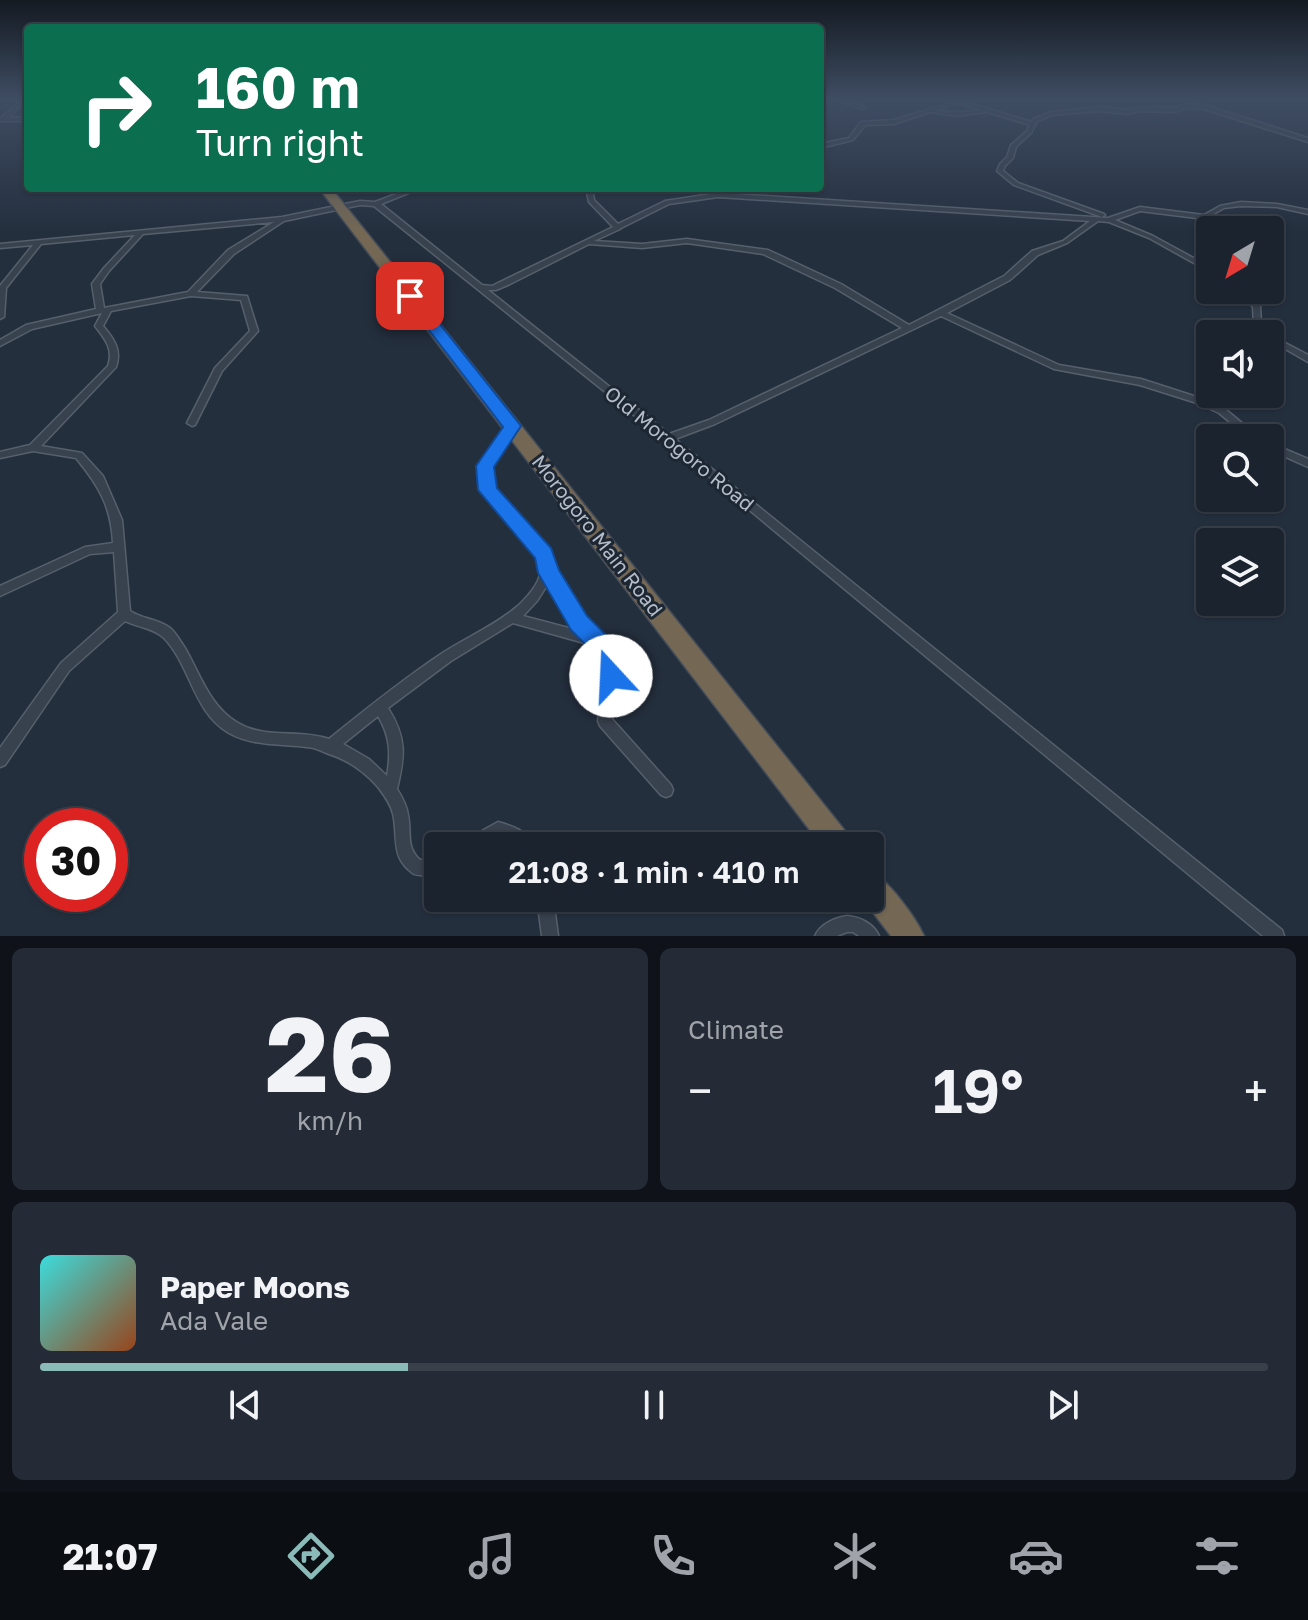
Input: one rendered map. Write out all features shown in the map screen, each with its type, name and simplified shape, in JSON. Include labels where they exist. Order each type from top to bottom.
[{"type":"highway","name":"Morogoro Main Road","points":[[328,192],[828,832]]},
{"type":"highway","points":[[884,904],[909,936]]},
{"type":"street","points":[[1015,144],[1010,158],[1000,171],[1016,184],[1114,220],[1196,261]]},
{"type":"street","points":[[0,246],[282,219],[339,206],[376,204],[408,192]]},
{"type":"street","points":[[590,192],[591,201],[618,228]]},
{"type":"street","points":[[737,192],[748,195]]},
{"type":"street","points":[[483,287],[500,286],[679,198],[748,195],[836,204],[1114,220],[1140,209],[1205,217],[1218,208],[1235,205],[1285,207],[1308,212]]},
{"type":"street","name":"Old Morogoro Road","points":[[376,204],[462,275],[483,287],[1276,936]]},
{"type":"street","points":[[191,294],[231,252],[282,219]]},
{"type":"street","points":[[668,438],[712,422],[941,313],[1007,278],[1035,253],[1065,242],[1097,219]]},
{"type":"street","points":[[33,448],[112,367],[116,352],[112,340],[99,326],[104,310],[96,284],[115,257],[132,247],[141,232]]},
{"type":"street","points":[[589,244],[642,246],[687,241],[765,252],[838,286],[909,329]]},
{"type":"street","points":[[0,317],[2,288],[38,243]]},
{"type":"street","points":[[0,343],[29,327],[104,310],[191,294],[244,298],[254,326],[252,335],[218,370],[192,423]]},
{"type":"street","points":[[941,313],[1057,367],[1141,382],[1200,401],[1222,411],[1238,424]]},
{"type":"street","points":[[1284,345],[1308,359]]},
{"type":"street","points":[[329,747],[433,666],[513,618],[534,597],[548,573],[549,566],[544,554],[487,490],[484,479],[485,466],[512,426]]},
{"type":"street","points":[[0,455],[33,448],[70,451],[88,464],[99,479],[117,520],[124,614]]},
{"type":"street","points":[[1284,452],[1308,463]]},
{"type":"street","points":[[0,591],[89,550],[119,547]]},
{"type":"street","points":[[548,573],[557,582],[579,623],[606,650],[611,661],[604,713],[608,728],[666,790]]},
{"type":"street","points":[[124,614],[168,635],[195,684],[233,728],[255,736],[312,741],[365,765],[390,790],[400,809],[402,849],[407,860],[418,868],[424,867]]},
{"type":"street","points":[[0,760],[65,667],[124,614]]},
{"type":"street","points":[[513,618],[593,638]]},
{"type":"street","points":[[379,706],[399,743],[399,756],[390,790]]},
{"type":"street","points":[[547,912],[550,936]]},
{"type":"street","points":[[823,936],[835,927],[851,922],[861,926],[871,936]]},
{"type":"route","points":[[410,296],[512,426],[485,466],[487,490],[544,554],[549,566],[548,573],[557,582],[579,623],[606,650],[611,661],[611,676]]}]
